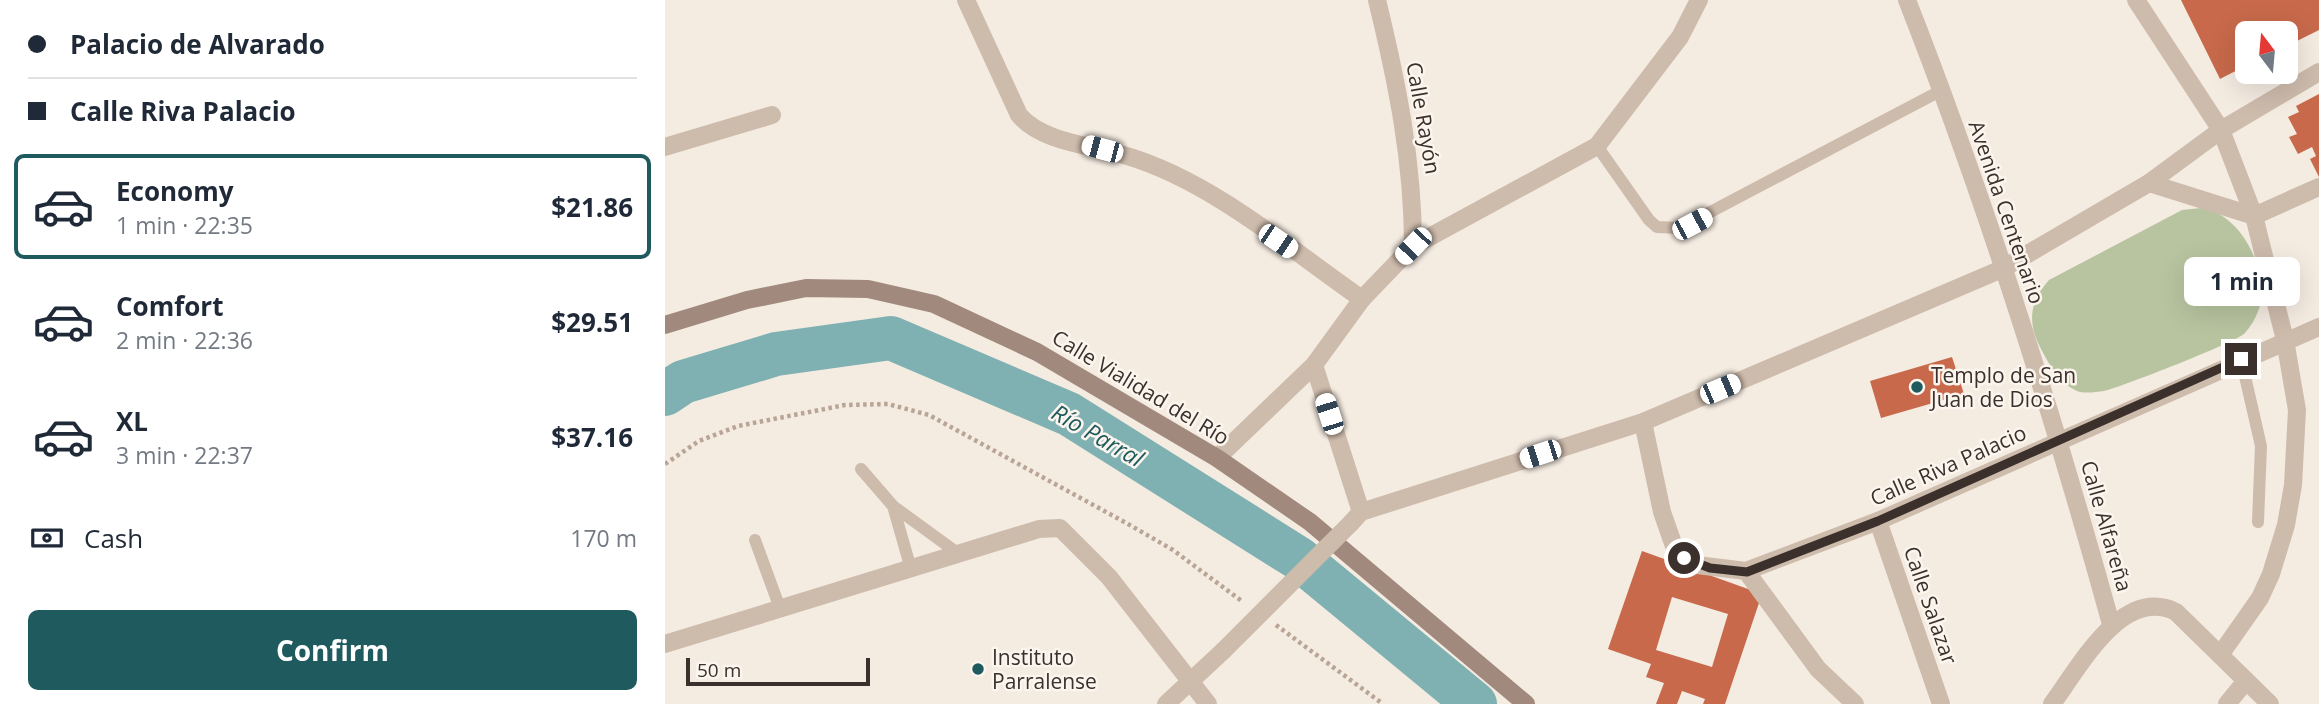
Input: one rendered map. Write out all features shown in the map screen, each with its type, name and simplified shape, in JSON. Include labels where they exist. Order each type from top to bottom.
[{"type":"main road","name":"Calle Vialidad del Río","points":[[665,325],[747,300],[806,288],[868,289],[934,304],[1037,352],[1217,458],[1310,522],[1526,704]]},
{"type":"street","points":[[966,0],[1019,115],[1036,130],[1171,172],[1215,198],[1362,299]]},
{"type":"street","name":"Calle Rayón","points":[[1377,0],[1404,117],[1413,189],[1413,246]]},
{"type":"street","points":[[1217,458],[1314,365],[1362,299],[1413,246],[1597,146],[1680,37],[1699,0]]},
{"type":"street","name":"Avenida Centenario","points":[[1907,0],[1942,90],[2060,439]]},
{"type":"street","points":[[2136,0],[2221,130],[2254,216],[2285,340],[2297,410],[2293,485],[2286,525],[2260,598],[2220,655],[2270,704]]},
{"type":"street","points":[[1166,704],[1223,651],[1356,517],[1643,422],[2002,269],[2150,183],[2221,130],[2319,72]]},
{"type":"street","points":[[665,148],[772,115]]},
{"type":"street","points":[[2150,183],[2254,216],[2319,187]]},
{"type":"street","name":"Calle Riva Palacio","points":[[1747,572],[1878,521],[2241,359],[2319,327]]},
{"type":"street","points":[[1314,365],[1356,517]]},
{"type":"street","points":[[1643,422],[1662,512],[1675,549],[1697,565],[1747,572],[1794,640],[1818,669],[1855,704]]},
{"type":"street","name":"Calle Alfareña","points":[[2060,439],[2111,624]]},
{"type":"street","name":"Calle Salazar","points":[[1878,521],[1941,704]]},
{"type":"street","points":[[665,645],[1051,527],[1067,531],[1109,578],[1208,704]]},
{"type":"street","name":"Calle Alfareña","points":[[2052,704],[2111,624],[2134,611],[2158,606],[2176,612],[2220,655]]},
{"type":"street","points":[[2227,704],[2245,682]]},
{"type":"lane","points":[[1597,146],[1649,220],[1657,227],[1680,228],[1942,90]]},
{"type":"lane","points":[[2241,359],[2261,446],[2258,522]]},
{"type":"lane","points":[[861,469],[893,506],[959,554]]},
{"type":"lane","points":[[893,506],[911,569]]},
{"type":"lane","points":[[755,540],[781,611]]},
{"type":"green space","points":[[2201,208],[2217,213],[2231,222],[2242,235],[2256,261],[2261,282],[2261,303],[2245,333],[2202,354],[2104,391],[2080,392],[2071,388],[2051,366],[2033,329],[2034,304],[2043,288],[2049,280],[2182,210]]},
{"type":"building","points":[[2181,0],[2319,0],[2319,30],[2298,40],[2298,21],[2235,21],[2235,71],[2220,79]]},
{"type":"building","points":[[2319,94],[2319,177],[2310,159],[2316,156],[2312,147],[2298,154],[2289,137],[2297,134],[2288,117],[2299,112],[2296,106]]},
{"type":"building","name":"Templo de San Juan de Dios","points":[[1952,357],[1964,394],[1881,418],[1870,381]]},
{"type":"building","points":[[1642,551],[1762,594],[1725,704],[1703,704],[1705,699],[1682,691],[1677,704],[1656,704],[1664,683],[1646,677],[1651,664],[1608,649]],"holes":[[[1672,597],[1728,614],[1712,667],[1656,650]]]},
{"type":"waterway","name":"Río Parral","points":[[665,394],[683,382],[776,354],[891,338],[1069,414],[1298,558],[1475,704]]},
{"type":"place","name":"Templo de San Juan de Dios","points":[[1917,387]]},
{"type":"place","name":"Instituto Parralense","points":[[978,669]]},
{"type":"route","points":[[1684,558],[1710,568],[1747,572],[1878,521],[2241,359]]}]
